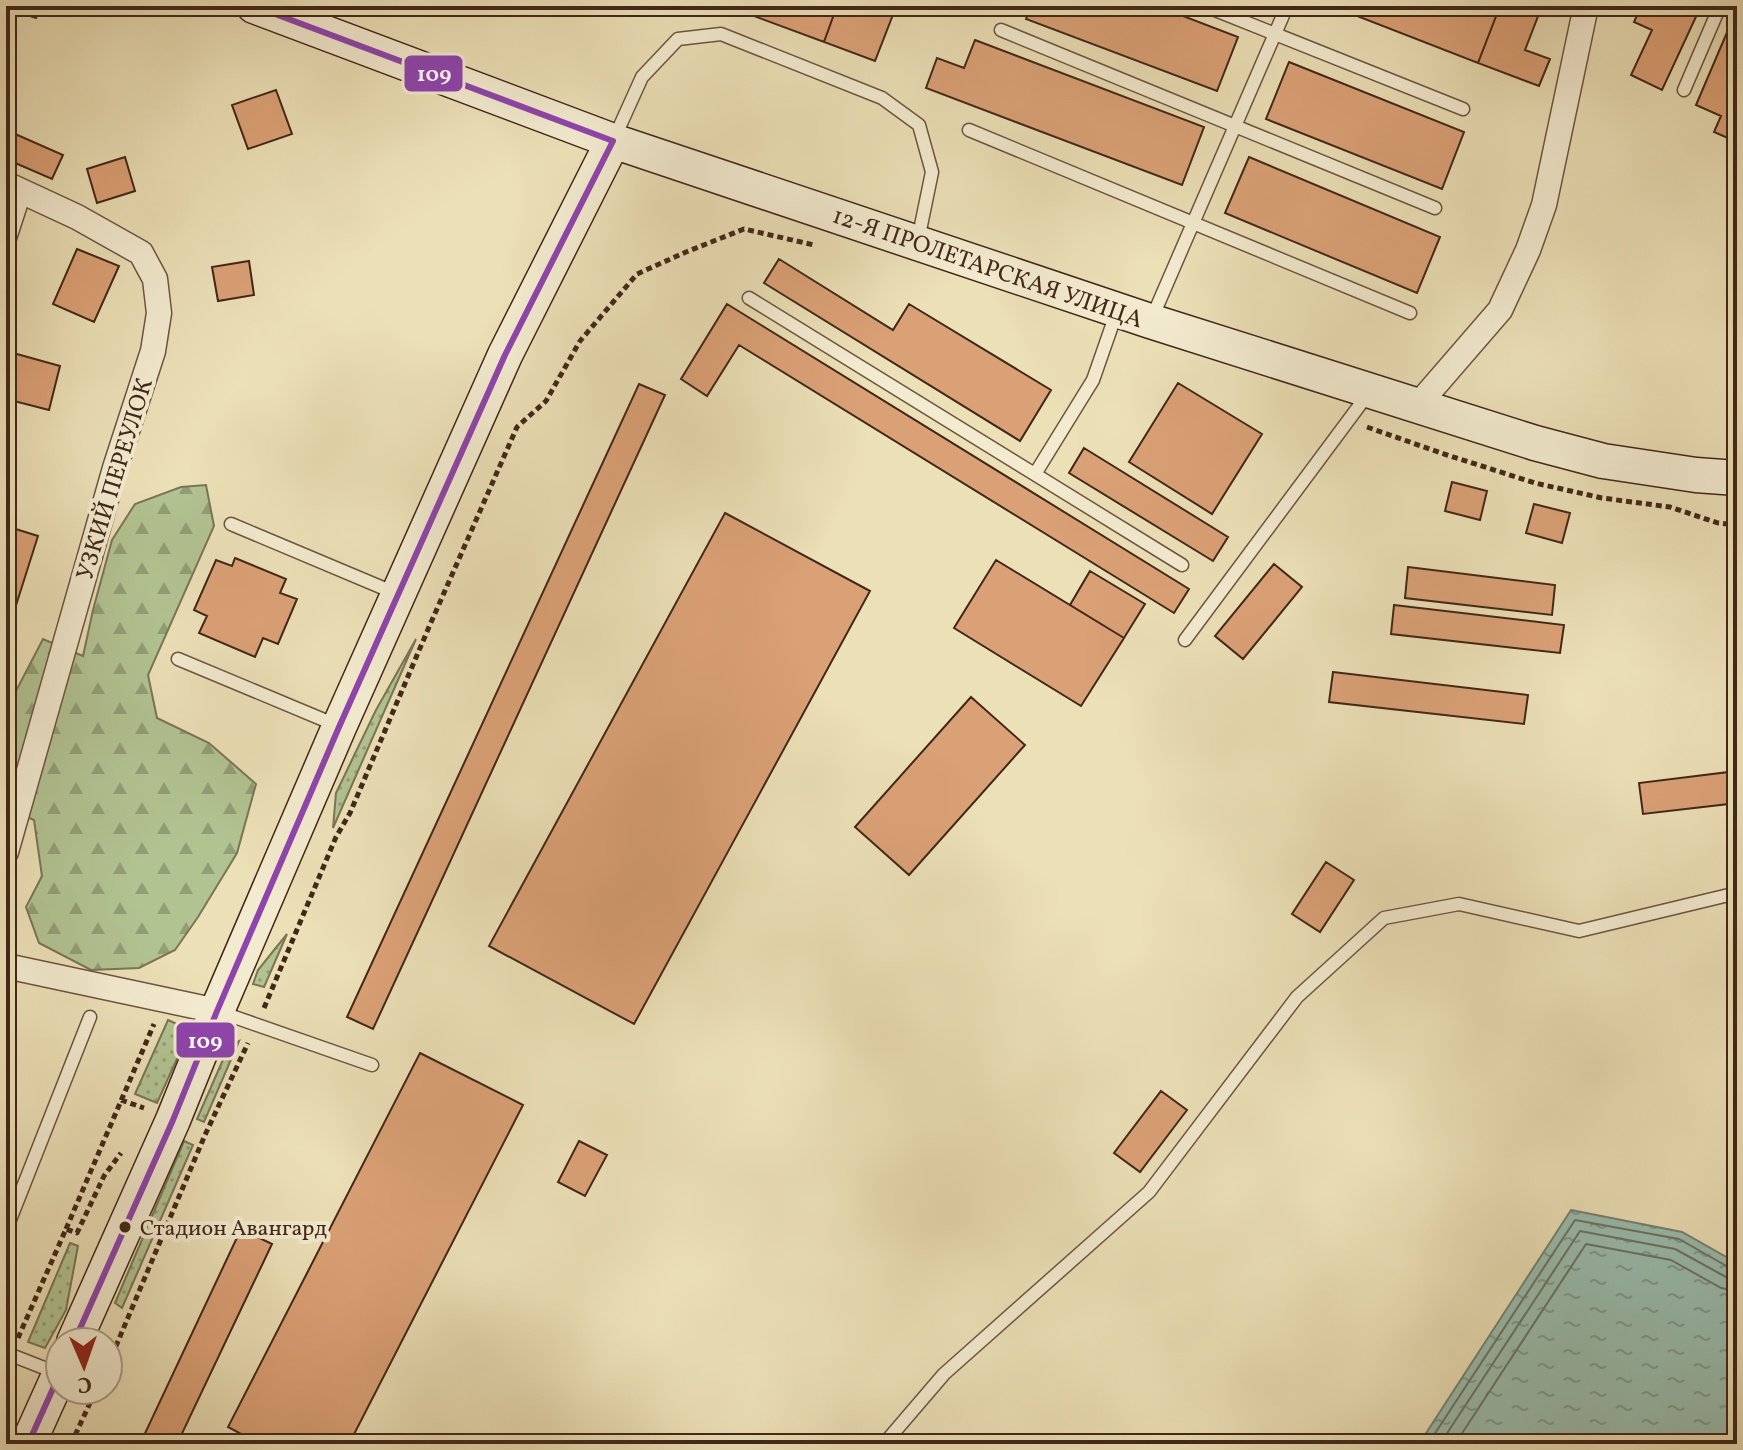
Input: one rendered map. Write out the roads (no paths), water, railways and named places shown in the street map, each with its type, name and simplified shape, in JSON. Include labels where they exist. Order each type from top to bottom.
[{"type":"main road","name":"12-Я ПРОЛЕТАРСКАЯ УЛИЦА","points":[[261,7],[613,141],[1150,321],[1535,443],[1603,461],[1737,478]]},
{"type":"main road","points":[[81,1326],[173,1120],[339,727],[505,355],[613,141]]},
{"type":"main road","points":[[28,1444],[45,1406]]},
{"type":"street","points":[[1417,406],[1500,310],[1528,250],[1544,205],[1586,6]]},
{"type":"street","name":"УЗКИЙ ПЕРЕУЛОК","points":[[6,852],[115,468],[153,351],[159,313],[155,279],[141,253],[77,217],[16,189]]},
{"type":"street","points":[[6,966],[217,1011]]},
{"type":"lane","points":[[1205,6],[1463,109]]},
{"type":"lane","points":[[1150,321],[1287,6]]},
{"type":"lane","points":[[1684,90],[1720,6]]},
{"type":"lane","points":[[1001,30],[1435,208]]},
{"type":"lane","points":[[613,141],[642,77],[678,39],[721,34],[882,98],[919,125],[932,172],[918,243]]},
{"type":"lane","points":[[969,130],[1410,313]]},
{"type":"lane","points":[[6,251],[16,189]]},
{"type":"lane","points":[[749,298],[1182,565]]},
{"type":"lane","points":[[1035,474],[1093,380],[1117,310]]},
{"type":"lane","points":[[1185,640],[1370,391]]},
{"type":"lane","points":[[231,524],[398,594]]},
{"type":"lane","points":[[178,659],[339,727]]},
{"type":"lane","points":[[884,1444],[944,1374],[1149,1192],[1297,997],[1384,918],[1459,904],[1579,931],[1737,893]]},
{"type":"lane","points":[[217,1011],[372,1065]]},
{"type":"lane","points":[[6,1230],[90,1017]]},
{"type":"lane","points":[[8,1354],[44,1367]]},
{"type":"water","points":[[1571,1210],[1682,1232],[1737,1263],[1737,1444],[1419,1444]]},
{"type":"place","name":"Стадион Авангард","points":[[125,1227]]}]
